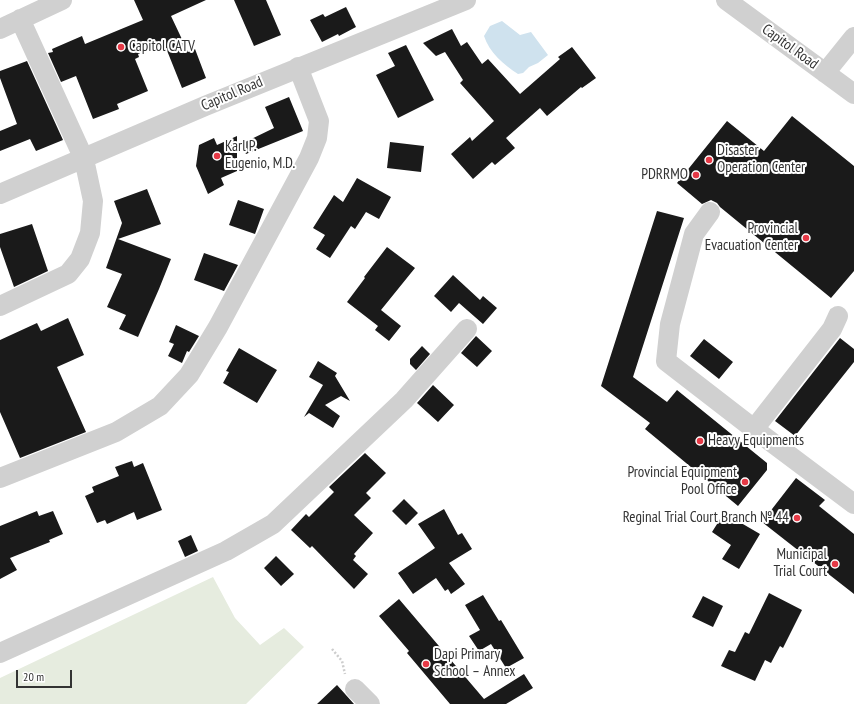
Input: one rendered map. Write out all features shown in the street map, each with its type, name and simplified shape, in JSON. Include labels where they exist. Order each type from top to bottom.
[{"type":"street","points":[[0,29],[62,0]]},
{"type":"street","name":"Capitol Road","points":[[0,194],[298,67],[466,0]]},
{"type":"street","name":"Capitol Road","points":[[726,0],[854,94]]},
{"type":"street","points":[[0,306],[68,274],[80,259],[90,233],[93,200],[84,159],[20,19]]},
{"type":"street","points":[[825,73],[854,37]]},
{"type":"street","points":[[0,478],[116,432],[160,406],[189,375],[218,327],[309,158],[317,138],[319,120],[298,67]]},
{"type":"street","points":[[710,212],[694,234],[670,324],[666,361],[854,504]]},
{"type":"street","points":[[754,429],[832,329],[838,316]]},
{"type":"street","points":[[0,654],[226,551],[273,524],[404,400],[467,329]]},
{"type":"street","points":[[355,689],[370,704]]},
{"type":"path","points":[[332,650],[342,661],[346,675],[355,689]]},
{"type":"shaded area","points":[[213,577],[235,618],[260,645],[284,628],[304,647],[246,704],[0,704],[0,678]]},
{"type":"water","points":[[502,21],[520,35],[531,32],[548,55],[538,63],[529,67],[523,73],[518,74],[493,53],[484,36],[490,26]]},
{"type":"building","points":[[134,0],[206,0],[171,16],[188,52],[195,49],[206,78],[182,88],[164,43],[138,54],[139,57],[135,59],[148,91],[117,104],[119,109],[93,119],[76,76],[61,82],[48,53],[53,52],[52,49],[82,36],[85,44],[143,20]]},
{"type":"building","points":[[234,0],[266,0],[281,35],[254,46]]},
{"type":"building","points":[[346,7],[356,27],[339,36],[338,34],[322,42],[310,20],[323,14],[325,17]]},
{"type":"building","points":[[452,29],[461,46],[467,42],[482,64],[488,59],[520,94],[560,59],[558,57],[572,47],[596,78],[582,88],[581,87],[547,116],[540,108],[506,138],[515,148],[495,165],[492,162],[473,179],[451,154],[470,137],[472,141],[494,121],[460,83],[463,80],[445,52],[436,56],[423,43]]},
{"type":"building","points":[[406,45],[434,100],[398,118],[376,75],[395,66],[388,53]]},
{"type":"building","points":[[27,61],[63,140],[36,151],[30,139],[0,151],[0,131],[17,124],[0,78],[0,71]]},
{"type":"building","points":[[289,97],[303,131],[246,154],[241,144],[274,128],[265,107]]},
{"type":"building","name":"Provincial Evacuation Center","points":[[792,116],[854,166],[854,271],[831,298],[717,203],[711,200],[702,204],[677,183],[727,121],[764,151]]},
{"type":"building","name":"Karl P. Eugenio, M.D.","points":[[237,136],[237,171],[221,178],[224,185],[208,194],[196,166],[199,145],[214,138],[217,145]]},
{"type":"building","points":[[390,142],[424,146],[421,172],[387,168]]},
{"type":"building","points":[[357,178],[391,197],[379,219],[366,212],[355,229],[351,226],[330,258],[316,249],[325,235],[313,228],[334,195],[343,202]]},
{"type":"building","points":[[147,189],[161,224],[118,239],[171,259],[138,337],[119,329],[126,315],[107,307],[122,274],[106,268],[122,223],[114,201]]},
{"type":"building","points":[[238,200],[264,209],[255,234],[229,225]]},
{"type":"building","points":[[657,211],[684,218],[633,377],[667,402],[677,390],[767,463],[767,470],[738,506],[645,429],[650,423],[601,386]]},
{"type":"building","points":[[32,224],[48,271],[14,287],[0,247],[0,234]]},
{"type":"building","points":[[387,247],[415,268],[381,310],[401,326],[389,341],[375,330],[378,326],[347,302]]},
{"type":"building","points":[[204,253],[238,265],[224,291],[194,280]]},
{"type":"building","points":[[453,275],[480,300],[483,296],[497,308],[483,324],[459,303],[451,312],[434,296]]},
{"type":"building","points":[[68,318],[84,355],[57,367],[86,432],[20,458],[0,412],[0,340],[37,323],[41,331]]},
{"type":"building","points":[[176,325],[199,336],[189,352],[187,351],[182,363],[168,356],[174,344],[169,342]]},
{"type":"building","points":[[476,336],[492,351],[477,367],[461,353]]},
{"type":"building","points":[[840,338],[854,349],[854,362],[795,436],[775,421]]},
{"type":"building","points":[[704,339],[733,362],[719,379],[690,356]]},
{"type":"building","points":[[422,346],[430,354],[416,370],[410,364],[410,359]]},
{"type":"building","points":[[239,348],[277,370],[257,403],[223,383],[229,372],[226,371]]},
{"type":"building","points":[[318,361],[337,373],[335,376],[350,401],[341,396],[325,405],[340,416],[333,428],[309,413],[304,417],[323,385],[309,377]]},
{"type":"building","points":[[433,385],[454,405],[438,422],[417,403]]},
{"type":"building","points":[[365,453],[386,473],[366,493],[371,498],[354,515],[373,533],[354,554],[356,556],[353,560],[368,574],[354,589],[312,546],[310,548],[291,530],[306,514],[309,517],[334,492],[329,487]]},
{"type":"building","points":[[132,461],[134,467],[143,463],[162,510],[137,520],[134,512],[107,524],[105,520],[97,523],[85,496],[94,492],[92,487],[119,476],[115,467]]},
{"type":"building","name":"Municipal Trial Court","points":[[796,478],[825,500],[819,506],[854,534],[854,594],[762,522]]},
{"type":"building","points":[[404,499],[418,513],[406,525],[392,511]]},
{"type":"building","points":[[444,509],[458,535],[462,533],[472,549],[449,563],[465,584],[451,594],[448,589],[445,591],[436,578],[413,594],[398,573],[435,548],[418,524]]},
{"type":"building","points":[[37,511],[39,516],[53,511],[63,534],[49,540],[50,542],[10,558],[17,570],[0,579],[0,526]]},
{"type":"building","points":[[724,513],[760,534],[739,569],[722,559],[731,545],[712,532]]},
{"type":"building","points":[[191,535],[198,551],[185,557],[178,541]]},
{"type":"building","points":[[276,556],[294,574],[281,586],[264,568]]},
{"type":"building","points":[[769,593],[802,610],[783,648],[780,646],[771,663],[765,660],[755,681],[721,666],[729,650],[735,652],[745,632],[749,634]]},
{"type":"building","points":[[483,595],[499,621],[501,620],[524,658],[506,668],[491,644],[479,651],[469,636],[480,630],[465,605]]},
{"type":"building","points":[[703,596],[723,606],[713,627],[692,617]]},
{"type":"building","points":[[399,599],[484,699],[524,674],[533,688],[506,704],[450,704],[407,653],[409,651],[379,616]]},
{"type":"building","points":[[337,685],[354,704],[317,704]]},
{"type":"place","name":"Capitol CATV","points":[[121,47]]},
{"type":"place","name":"Karl P. Eugenio, M.D.","points":[[217,156]]},
{"type":"place","name":"Disaster Operation Center","points":[[709,160]]},
{"type":"place","name":"PDRRMO","points":[[696,175]]},
{"type":"place","name":"Provincial Evacuation Center","points":[[806,238]]},
{"type":"place","name":"Heavy Equipments","points":[[700,441]]},
{"type":"place","name":"Provincial Equipment Pool Office","points":[[745,482]]},
{"type":"place","name":"Reginal Trial Court Branch № 44","points":[[797,518]]},
{"type":"place","name":"Municipal Trial Court","points":[[835,564]]},
{"type":"place","name":"Dapi Primary School – Annex","points":[[426,664]]}]
